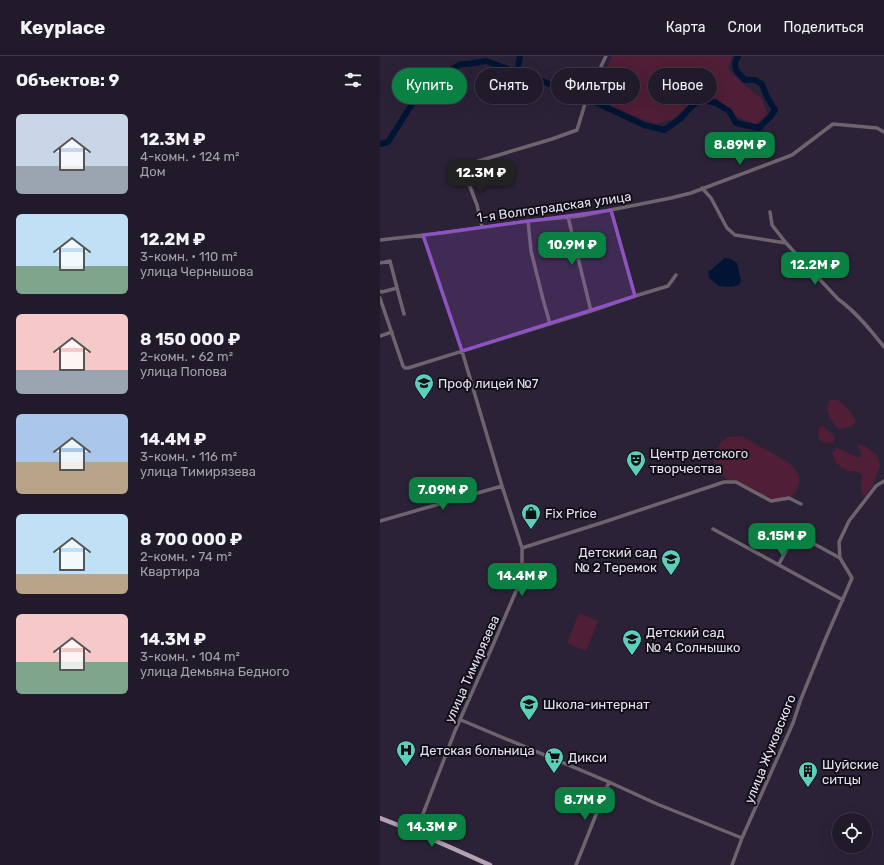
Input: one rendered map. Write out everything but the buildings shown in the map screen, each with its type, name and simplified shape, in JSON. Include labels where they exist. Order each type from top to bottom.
[{"type":"main road","points":[[380,818],[416,832],[490,865]]},
{"type":"street","points":[[482,227],[477,205],[462,166],[577,130],[588,94],[606,56]]},
{"type":"street","name":"1-я Волгоградская улица","points":[[380,240],[568,217],[671,198],[792,155],[833,124],[877,128],[884,132]]},
{"type":"street","points":[[702,188],[711,198],[727,228],[734,235],[786,243]]},
{"type":"street","points":[[611,210],[635,296]]},
{"type":"street","points":[[770,212],[772,225],[786,243],[838,299],[848,306],[870,328],[884,347]]},
{"type":"street","points":[[568,217],[591,311]]},
{"type":"street","points":[[528,221],[531,251],[550,324]]},
{"type":"street","name":"улица Тимирязева","points":[[416,832],[522,575],[522,548],[462,351],[423,235]]},
{"type":"street","points":[[380,263],[390,261],[404,314]]},
{"type":"street","points":[[380,298],[403,366],[408,368],[668,286],[676,275]]},
{"type":"street","points":[[380,291],[382,292],[397,288]]},
{"type":"street","points":[[380,336],[392,332]]},
{"type":"street","points":[[840,558],[839,542],[849,521],[876,486],[884,481]]},
{"type":"street","points":[[522,548],[724,482],[736,482],[771,501],[789,498],[801,504]]},
{"type":"street","points":[[380,521],[502,486]]},
{"type":"street","points":[[713,529],[843,600]]},
{"type":"street","points":[[778,564],[796,534],[840,558]]},
{"type":"street","name":"улица Жуковского","points":[[732,865],[742,838],[793,723],[825,640],[852,578],[840,558]]},
{"type":"street","points":[[461,720],[609,782],[657,804],[742,838]]},
{"type":"street","points":[[576,865],[609,782]]},
{"type":"highlighted area","points":[[611,210],[635,296],[462,351],[423,235]]},
{"type":"shaded area","points":[[612,56],[732,56],[728,69],[743,84],[762,99],[767,114],[756,124],[733,116],[717,98],[717,68],[648,68],[648,104],[690,104],[673,119],[655,124],[604,104],[640,104],[640,68],[607,68]]},
{"type":"shaded area","points":[[831,399],[838,400],[851,412],[856,421],[853,426],[842,429],[837,428],[830,419],[827,407]]},
{"type":"shaded area","points":[[823,426],[835,437],[833,442],[825,443],[819,439],[818,428]]},
{"type":"shaded area","points":[[741,436],[788,462],[796,470],[800,480],[796,492],[789,500],[771,503],[719,474],[714,462],[714,454],[721,442],[728,437]]},
{"type":"shaded area","points":[[860,445],[865,446],[877,455],[880,465],[873,485],[865,496],[862,495],[862,474],[856,471],[847,471],[836,463],[832,452],[837,448],[859,458],[862,455],[858,447]]},
{"type":"shaded area","points":[[579,613],[598,621],[586,651],[567,643]]},
{"type":"water","points":[[725,258],[731,259],[737,263],[741,281],[739,285],[731,287],[719,286],[709,278],[708,272]]},
{"type":"waterway","points":[[518,68],[520,56]]},
{"type":"waterway","points":[[380,144],[388,142],[412,104],[424,90],[447,72],[461,64],[486,61],[580,95],[644,125],[664,130],[680,119],[693,105],[703,100],[716,103],[729,111],[736,123],[759,128],[775,110],[767,97],[762,84],[755,80],[745,80],[737,72],[735,64],[738,56]]},
{"type":"place","name":"Проф лицей №7","points":[[424,400]]},
{"type":"place","name":"Центр детского творчества","points":[[636,477]]},
{"type":"place","name":"Fix Price","points":[[531,530]]},
{"type":"place","name":"Детский сад № 2 Теремок","points":[[671,576]]},
{"type":"place","name":"Детский сад № 4 Солнышко","points":[[632,656]]},
{"type":"place","name":"Школа-интернат","points":[[529,721]]},
{"type":"place","name":"Детская больница","points":[[406,767]]},
{"type":"place","name":"Дикси","points":[[554,774]]},
{"type":"place","name":"Шуйские ситцы","points":[[808,788]]}]
